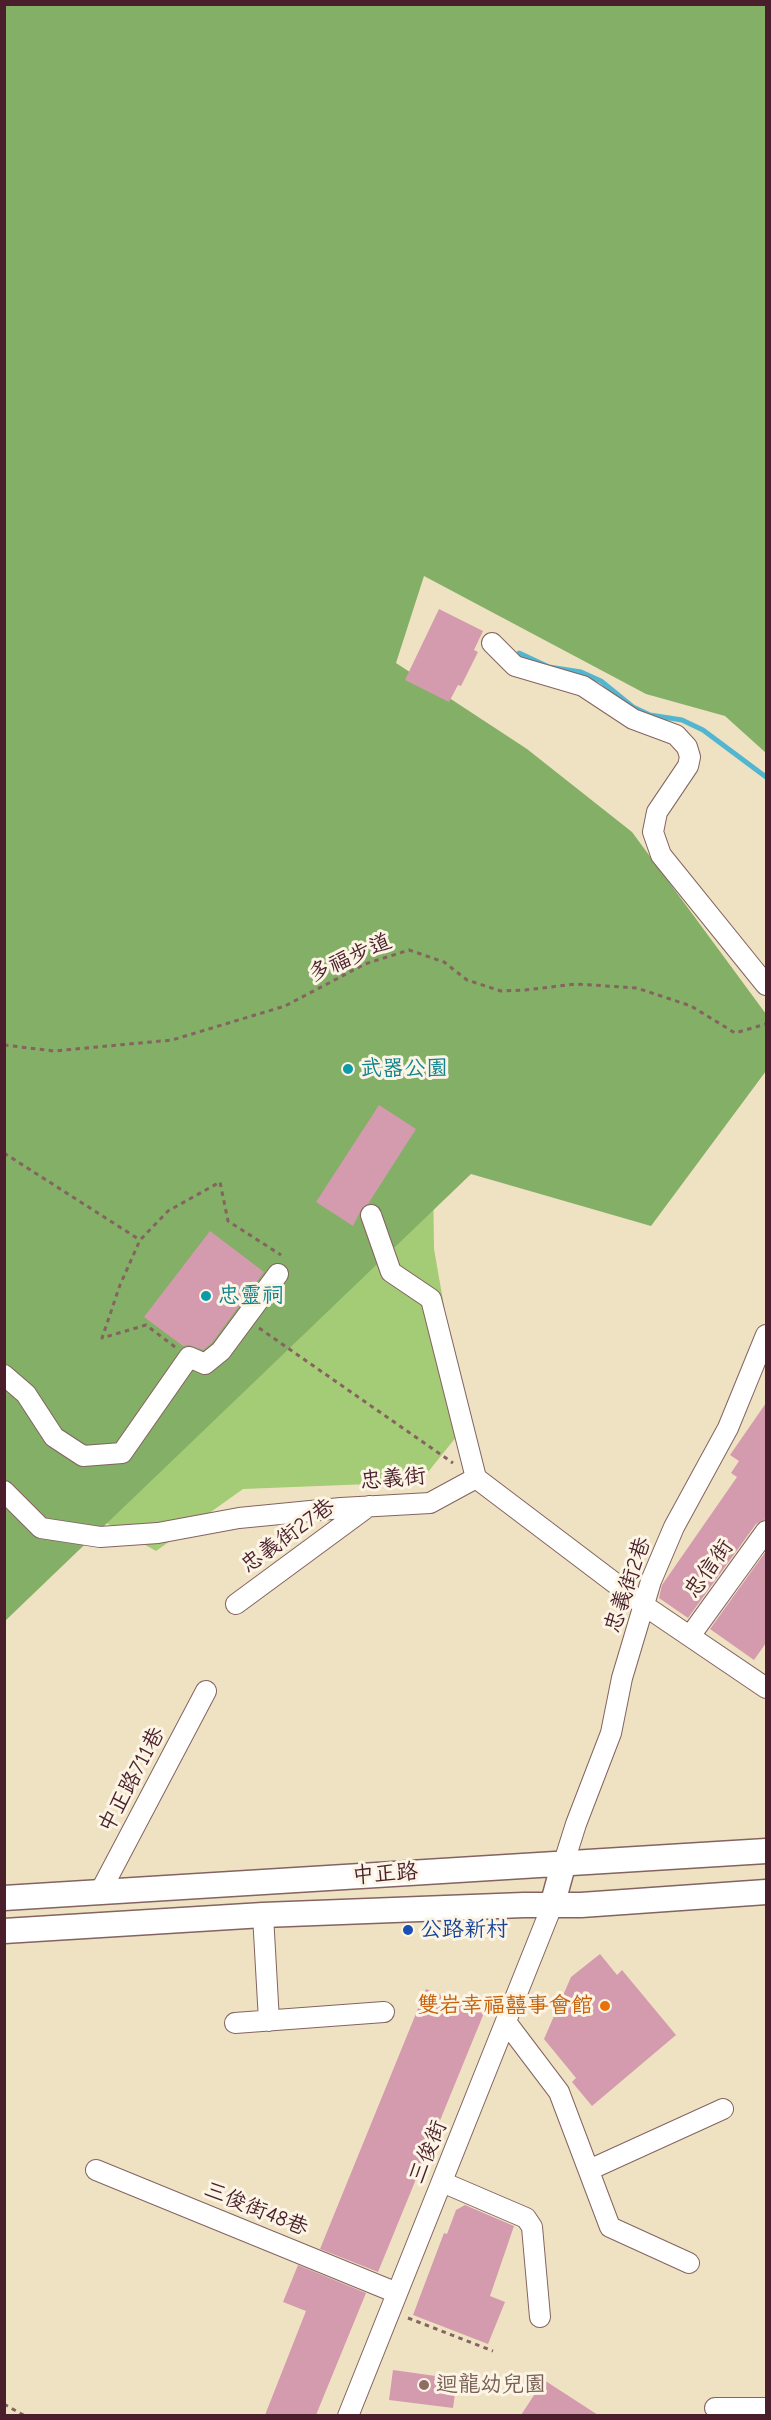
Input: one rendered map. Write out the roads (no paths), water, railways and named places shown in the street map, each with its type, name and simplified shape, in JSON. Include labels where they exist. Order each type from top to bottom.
[{"type":"main road","name":"中正路","points":[[4,1898],[766,1851]]},
{"type":"main road","points":[[552,1906],[564,1862]]},
{"type":"main road","name":"中正路","points":[[4,1930],[263,1915],[552,1906],[766,1892]]},
{"type":"street","points":[[492,643],[515,666],[583,686],[633,720],[676,735],[687,747],[690,757],[688,766],[657,812],[653,832],[661,855],[766,985]]},
{"type":"street","points":[[371,1215],[391,1272],[431,1299],[476,1478],[645,1605],[766,1688]]},
{"type":"street","points":[[4,1375],[26,1394],[54,1437],[83,1456],[122,1453],[189,1357],[205,1364],[221,1352],[278,1274]]},
{"type":"street","name":"忠義街2巷","points":[[564,1862],[611,1733],[622,1678],[651,1581],[674,1527],[696,1490],[744,1394],[766,1335]]},
{"type":"street","name":"忠義街","points":[[4,1491],[40,1528],[100,1537],[158,1533],[239,1518],[430,1503],[476,1478]]},
{"type":"street","name":"忠義街27巷","points":[[236,1604],[369,1506]]},
{"type":"street","name":"忠信街","points":[[690,1636],[766,1531]]},
{"type":"street","name":"中正路711巷","points":[[100,1892],[206,1691]]},
{"type":"street","name":"三俊街","points":[[348,2415],[552,1906]]},
{"type":"street","points":[[263,1915],[269,2021]]},
{"type":"street","points":[[235,2023],[384,2012]]},
{"type":"street","points":[[506,2022],[559,2092],[610,2227],[688,2263]]},
{"type":"street","points":[[589,2170],[723,2109]]},
{"type":"street","name":"三俊街48巷","points":[[96,2170],[393,2302]]},
{"type":"street","points":[[442,2182],[526,2218],[532,2227],[540,2317]]},
{"type":"street","points":[[715,2408],[766,2408]]},
{"type":"waterway","points":[[519,653],[549,667],[581,672],[601,681],[633,707],[650,715],[682,720],[703,730],[766,777]]},
{"type":"place","name":"武器公園","points":[[348,1069]]},
{"type":"place","name":"忠靈祠","points":[[206,1296]]},
{"type":"place","name":"公路新村","points":[[408,1930]]},
{"type":"place","name":"雙岩幸福囍事會館","points":[[605,2006]]},
{"type":"place","name":"迴龍幼兒園","points":[[424,2385]]}]
